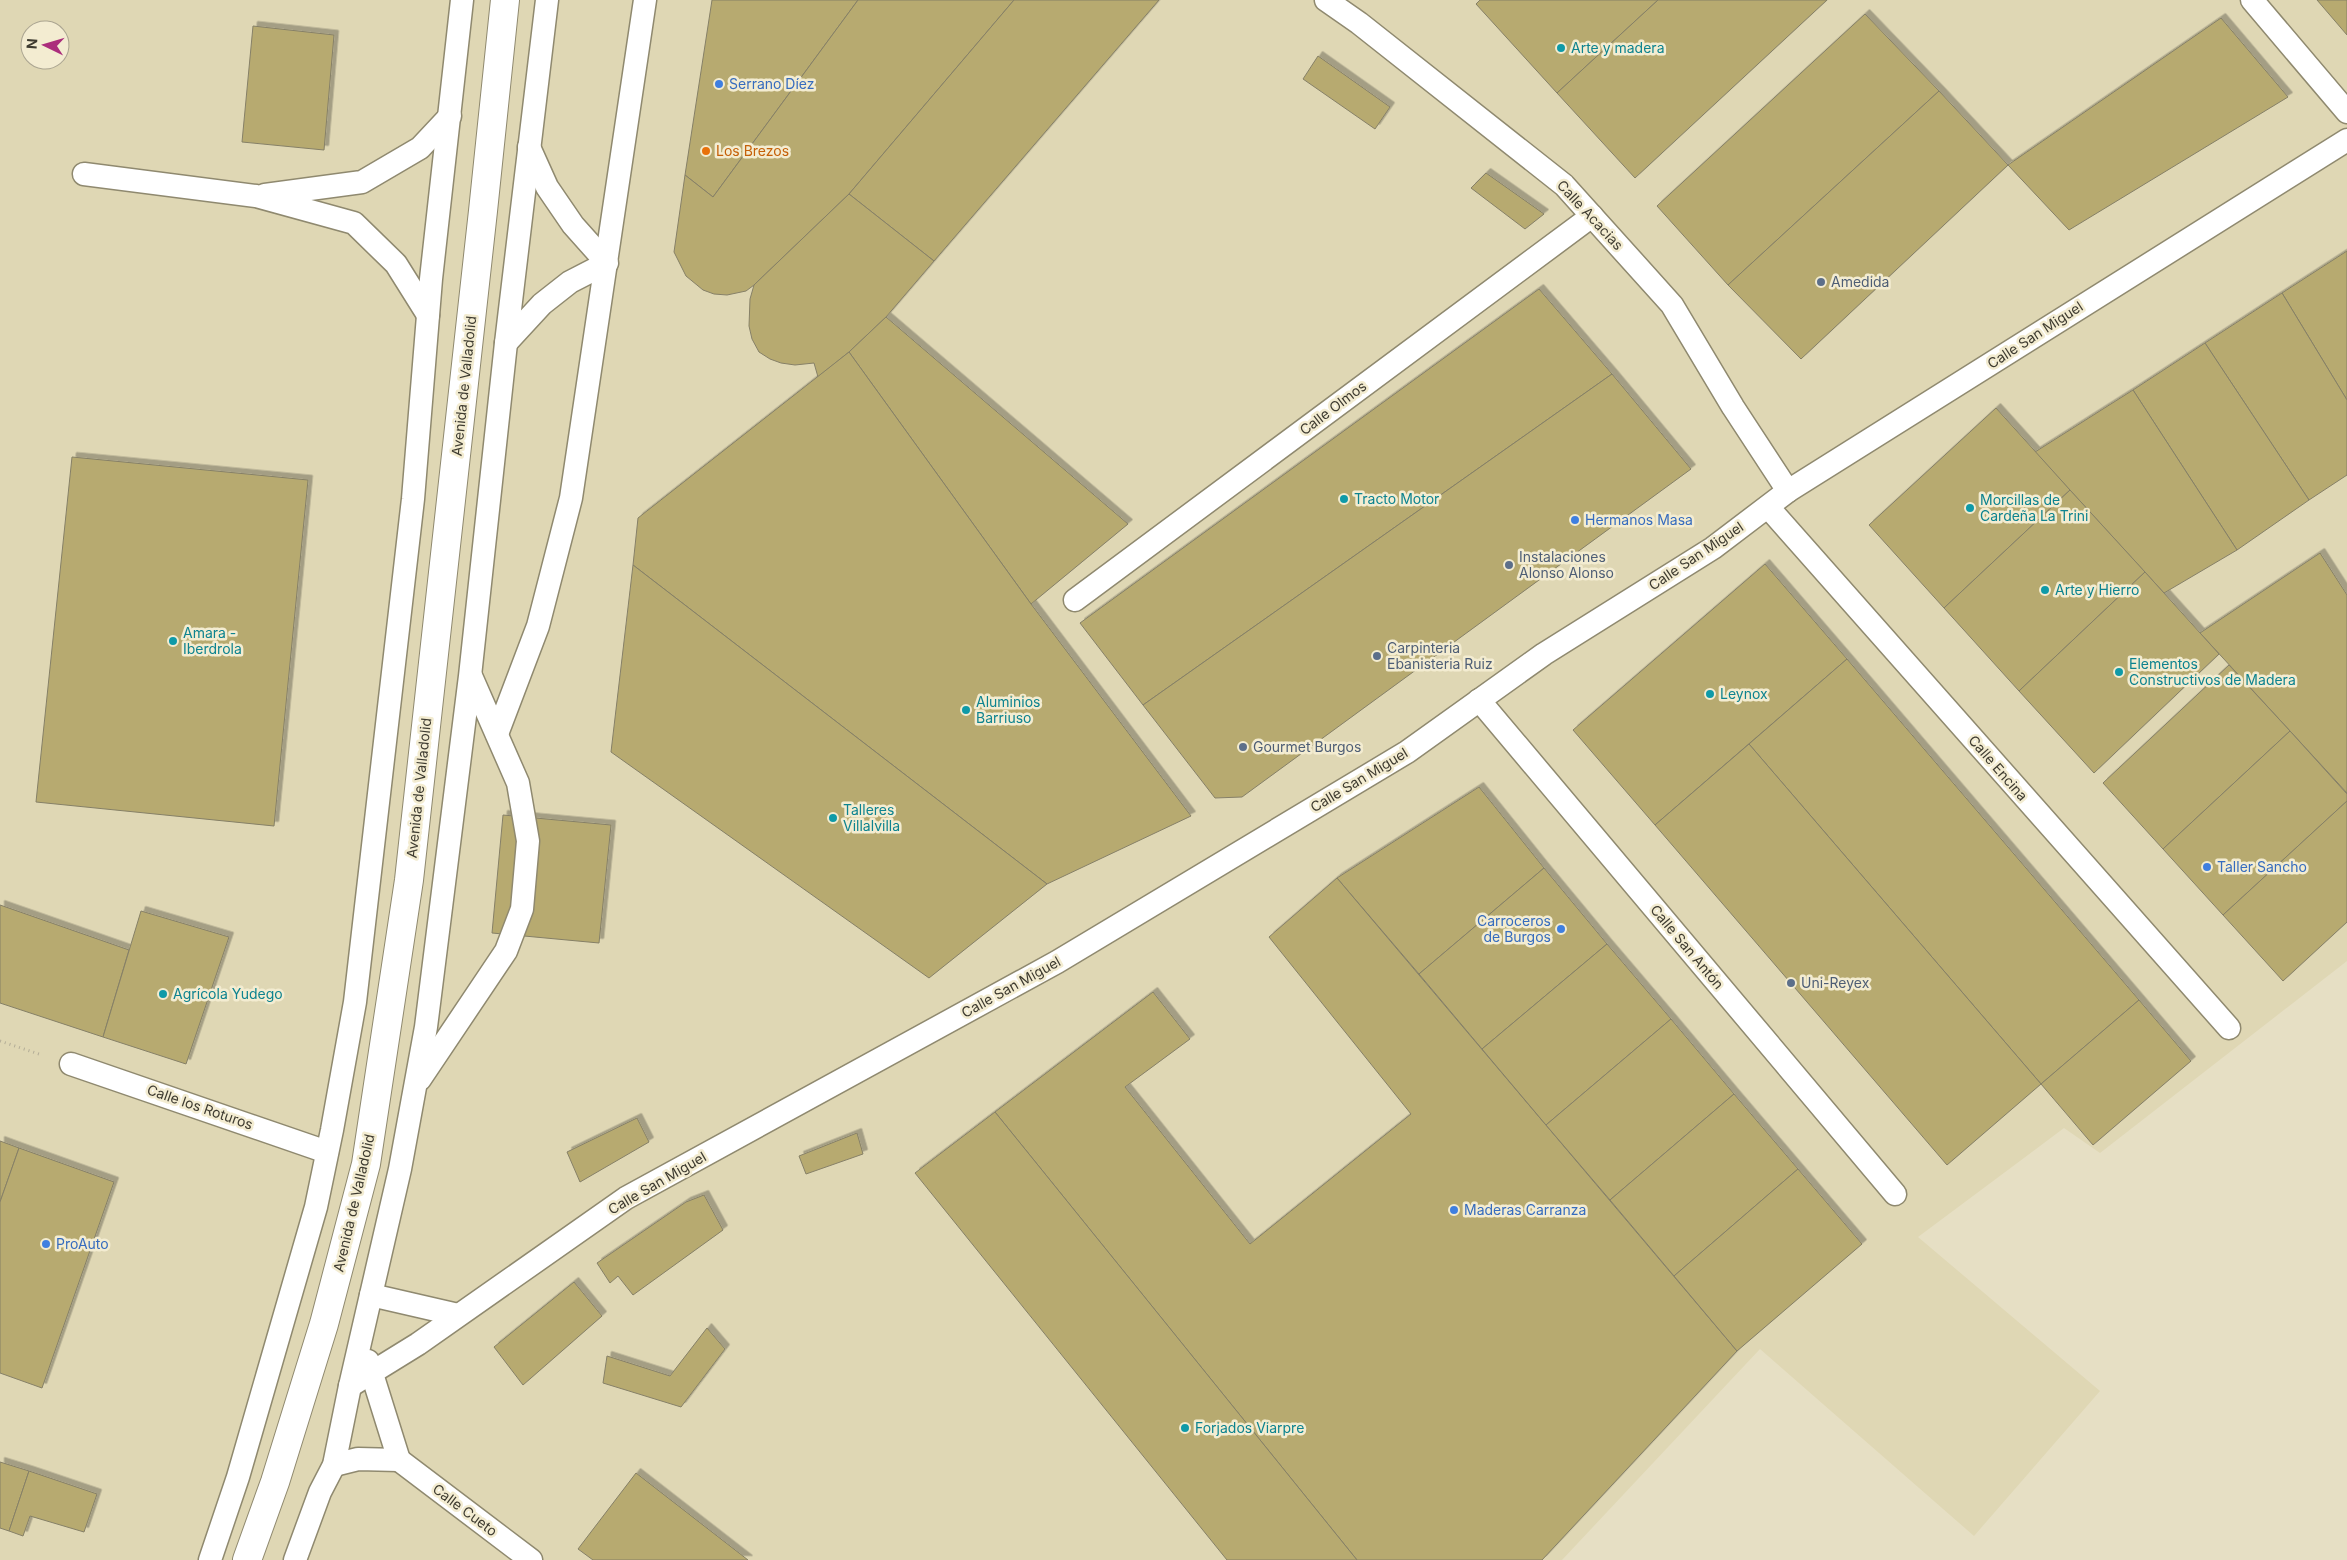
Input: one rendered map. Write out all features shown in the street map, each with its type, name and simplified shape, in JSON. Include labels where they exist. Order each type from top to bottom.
[{"type":"highway","name":"Avenida de Valladolid","points":[[247,1560],[275,1482],[324,1324],[366,1164],[409,880],[484,211],[505,0]]},
{"type":"lane","points":[[210,1560],[238,1477],[316,1207],[355,1002],[412,508],[428,315],[462,0]]},
{"type":"lane","points":[[295,1560],[320,1492],[334,1465],[350,1386],[400,1169],[415,1086],[444,896],[528,146],[547,0]]},
{"type":"lane","points":[[498,734],[538,626],[571,498],[645,0]]},
{"type":"lane","name":"Calle Acacias","points":[[1326,0],[1359,23],[1556,179],[1592,216],[1672,305],[1734,408],[1788,491]]},
{"type":"lane","points":[[2252,0],[2347,112]]},
{"type":"lane","points":[[256,196],[362,182],[420,148],[450,116]]},
{"type":"lane","name":"Calle San Miguel","points":[[350,1386],[373,1373],[458,1316],[626,1198],[1057,962],[1407,752],[1544,654],[1714,548],[1788,491],[2347,140]]},
{"type":"lane","points":[[528,146],[552,195],[573,225],[607,263]]},
{"type":"lane","points":[[84,174],[256,196],[354,223],[396,264],[428,315]]},
{"type":"lane","name":"Calle Olmos","points":[[1075,600],[1592,216]]},
{"type":"lane","points":[[506,343],[542,304],[570,282],[607,263]]},
{"type":"lane","name":"Calle Encina","points":[[1768,507],[2229,1028]]},
{"type":"lane","points":[[415,1086],[506,951],[522,909],[528,841],[518,783],[498,734],[476,692],[470,676]]},
{"type":"lane","name":"Calle San Antón","points":[[1479,700],[1895,1194]]},
{"type":"lane","name":"Calle los Roturos","points":[[71,1064],[327,1152]]},
{"type":"lane","points":[[371,1295],[458,1316]]},
{"type":"lane","points":[[334,1465],[358,1459],[399,1460],[373,1373],[360,1343]]},
{"type":"lane","name":"Calle Cueto","points":[[399,1460],[531,1560]]},
{"type":"path","points":[[0,1041],[71,1064]]},
{"type":"shaded area","name":"Los Brezos","points":[[0,0],[2347,0],[2347,961],[2100,1153],[2064,1128],[1918,1237],[2100,1391],[1974,1536],[1760,1349],[1562,1560],[0,1560]]},
{"type":"building","points":[[712,0],[858,0],[713,197],[685,175]]},
{"type":"building","points":[[858,0],[1014,0],[849,194],[754,285],[746,291],[727,295],[714,294],[703,290],[686,276],[674,252],[685,175],[713,197]]},
{"type":"building","points":[[1014,0],[1159,0],[934,261],[849,194]]},
{"type":"building","name":"Arte y madera","points":[[1480,0],[1658,0],[1557,93],[1476,4]]},
{"type":"building","points":[[1658,0],[1827,0],[1635,178],[1557,93]]},
{"type":"building","points":[[2317,0],[2347,0],[2347,35]]},
{"type":"building","points":[[1865,14],[1939,91],[1728,285],[1657,206]]},
{"type":"building","points":[[2221,18],[2288,97],[2069,230],[2008,165]]},
{"type":"building","points":[[253,26],[334,35],[324,150],[242,142]]},
{"type":"building","points":[[1318,56],[1390,107],[1375,129],[1303,79]]},
{"type":"building","points":[[1939,91],[2008,165],[1801,359],[1728,285]]},
{"type":"building","points":[[1486,173],[1544,214],[1525,229],[1471,188]]},
{"type":"building","points":[[849,194],[934,261],[886,317],[849,352],[818,377],[814,363],[795,365],[781,363],[759,352],[752,339],[749,326],[750,299],[754,285]]},
{"type":"building","points":[[2347,251],[2347,400],[2282,293]]},
{"type":"building","name":"Tracto Motor","points":[[1539,289],[1612,374],[1143,705],[1080,623]]},
{"type":"building","points":[[2282,293],[2347,400],[2347,475],[2309,500],[2205,343]]},
{"type":"building","points":[[886,317],[1128,524],[1031,604],[849,352]]},
{"type":"building","points":[[2205,343],[2309,500],[2237,550],[2133,390]]},
{"type":"building","name":"Aluminios Barriuso","points":[[849,352],[1031,604],[1191,816],[1047,884],[633,565],[638,518]]},
{"type":"building","points":[[1612,374],[1691,469],[1242,797],[1215,798],[1143,705]]},
{"type":"building","points":[[2133,390],[2237,550],[2164,593],[2035,452]]},
{"type":"building","name":"Morcillas de Cardeña La Trini","points":[[1996,408],[2070,490],[1944,608],[1869,525]]},
{"type":"building","name":"Amara - Iberdrola","points":[[72,457],[308,480],[274,826],[36,802]]},
{"type":"building","name":"Arte y Hierro","points":[[2070,490],[2145,572],[2019,691],[1944,608]]},
{"type":"building","points":[[2320,553],[2347,595],[2347,793],[2200,633]]},
{"type":"building","name":"Leynox","points":[[1765,564],[1847,659],[1655,825],[1573,730]]},
{"type":"building","name":"Talleres Villalvilla","points":[[633,565],[1047,884],[929,978],[611,752]]},
{"type":"building","name":"Elementos Constructivos de Madera","points":[[2145,572],[2219,654],[2094,773],[2019,691]]},
{"type":"building","points":[[1847,659],[2139,1000],[2041,1084],[1749,744]]},
{"type":"building","points":[[2229,665],[2290,731],[2163,849],[2103,783]]},
{"type":"building","points":[[2290,731],[2347,794],[2347,801],[2223,915],[2163,849]]},
{"type":"building","points":[[1749,744],[2041,1084],[1947,1165],[1655,825]]},
{"type":"building","points":[[1479,787],[1544,868],[1419,974],[1337,878]]},
{"type":"building","points":[[2347,801],[2347,922],[2283,981],[2223,915]]},
{"type":"building","points":[[503,815],[611,825],[599,943],[492,933]]},
{"type":"building","points":[[1544,868],[1607,944],[1482,1049],[1419,974]]},
{"type":"building","name":"Maderas Carranza","points":[[1337,878],[1737,1351],[1542,1560],[1357,1560],[995,1112],[1153,992],[1190,1039],[1125,1087],[1250,1244],[1411,1114],[1269,937]]},
{"type":"building","points":[[0,905],[129,950],[103,1037],[0,1003]]},
{"type":"building","name":"Agrícola Yudego","points":[[141,911],[229,937],[186,1064],[103,1037]]},
{"type":"building","points":[[1607,944],[1671,1019],[1546,1125],[1482,1049]]},
{"type":"building","points":[[2139,1000],[2191,1061],[2093,1145],[2041,1084]]},
{"type":"building","points":[[1671,1019],[1734,1094],[1610,1200],[1546,1125]]},
{"type":"building","points":[[1734,1094],[1798,1169],[1674,1276],[1610,1200]]},
{"type":"building","name":"Forjados Viarpre","points":[[995,1112],[1357,1560],[1227,1560],[915,1173]]},
{"type":"building","points":[[637,1118],[649,1142],[580,1182],[567,1152]]},
{"type":"building","points":[[857,1133],[863,1154],[806,1174],[799,1156]]},
{"type":"building","points":[[0,1141],[19,1148],[0,1202]]},
{"type":"building","name":"ProAuto","points":[[19,1148],[114,1182],[42,1388],[0,1373],[0,1202]]},
{"type":"building","points":[[1798,1169],[1862,1244],[1737,1351],[1674,1276]]},
{"type":"building","points":[[704,1195],[723,1230],[633,1295],[618,1276],[610,1283],[597,1263],[686,1202]]},
{"type":"building","points":[[574,1282],[602,1316],[523,1385],[494,1347]]},
{"type":"building","points":[[707,1328],[725,1349],[681,1407],[603,1383],[607,1356],[670,1376]]},
{"type":"building","points":[[0,1462],[29,1471],[9,1531],[0,1528]]},
{"type":"building","points":[[29,1471],[97,1494],[84,1532],[30,1516],[23,1536],[9,1531]]},
{"type":"building","points":[[636,1473],[748,1560],[593,1560],[578,1549]]},
{"type":"place","name":"Arte y madera","points":[[1561,48]]},
{"type":"place","name":"Serrano Díez","points":[[719,84]]},
{"type":"place","name":"Los Brezos","points":[[706,151]]},
{"type":"place","name":"Amedida","points":[[1821,282]]},
{"type":"place","name":"Tracto Motor","points":[[1344,499]]},
{"type":"place","name":"Morcillas de Cardeña La Trini","points":[[1970,508]]},
{"type":"place","name":"Hermanos Masa","points":[[1575,520]]},
{"type":"place","name":"Instalaciones Alonso Alonso","points":[[1509,565]]},
{"type":"place","name":"Arte y Hierro","points":[[2045,590]]},
{"type":"place","name":"Amara - Iberdrola","points":[[173,641]]},
{"type":"place","name":"Carpinteria Ebanisteria Ruiz","points":[[1377,656]]},
{"type":"place","name":"Elementos Constructivos de Madera","points":[[2119,672]]},
{"type":"place","name":"Leynox","points":[[1710,694]]},
{"type":"place","name":"Aluminios Barriuso","points":[[966,710]]},
{"type":"place","name":"Gourmet Burgos","points":[[1243,747]]},
{"type":"place","name":"Talleres Villalvilla","points":[[833,818]]},
{"type":"place","name":"Taller Sancho","points":[[2207,867]]},
{"type":"place","name":"Carroceros de Burgos","points":[[1561,929]]},
{"type":"place","name":"Uni-Reyex","points":[[1791,983]]},
{"type":"place","name":"Agrícola Yudego","points":[[163,994]]},
{"type":"place","name":"Maderas Carranza","points":[[1454,1210]]},
{"type":"place","name":"ProAuto","points":[[46,1244]]},
{"type":"place","name":"Forjados Viarpre","points":[[1185,1428]]}]
